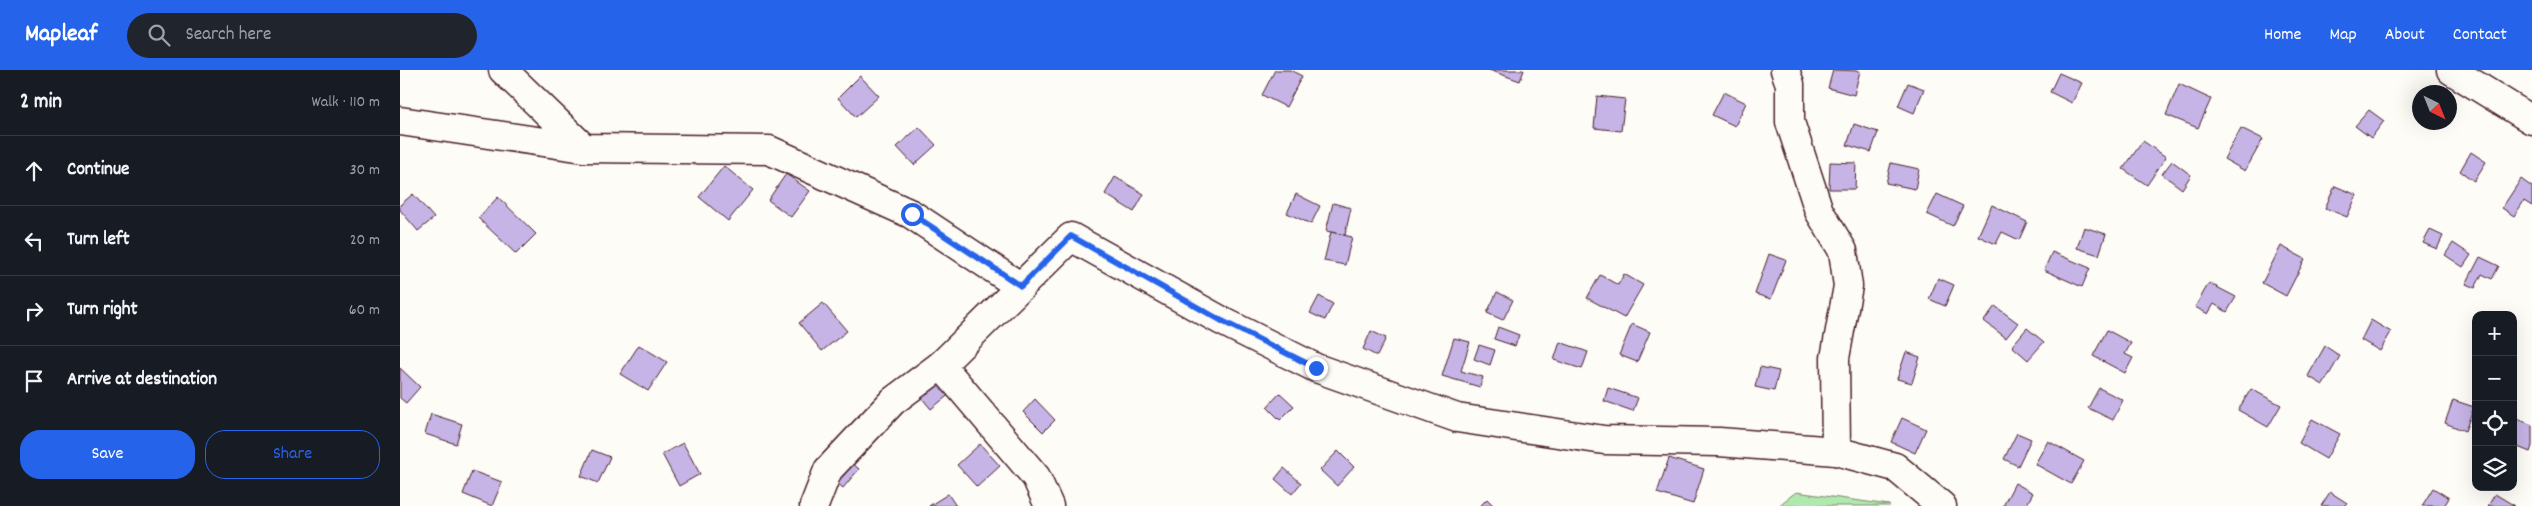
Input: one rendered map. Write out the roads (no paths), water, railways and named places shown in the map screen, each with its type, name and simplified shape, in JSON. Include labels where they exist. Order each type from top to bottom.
[{"type":"street","points":[[503,70],[584,148]]},
{"type":"street","points":[[1785,70],[1790,84],[1790,122],[1818,211],[1843,251],[1848,286],[1835,358],[1836,451]]},
{"type":"street","points":[[2452,70],[2532,120]]},
{"type":"street","points":[[400,121],[584,148],[769,150],[912,214],[1021,286]]},
{"type":"street","points":[[814,506],[828,470],[893,401],[941,365],[1071,236],[1222,321],[1316,368],[1457,418],[1604,440],[1719,442],[1836,451],[1895,467],[1942,506]]},
{"type":"street","points":[[941,365],[1036,477],[1049,506]]}]
